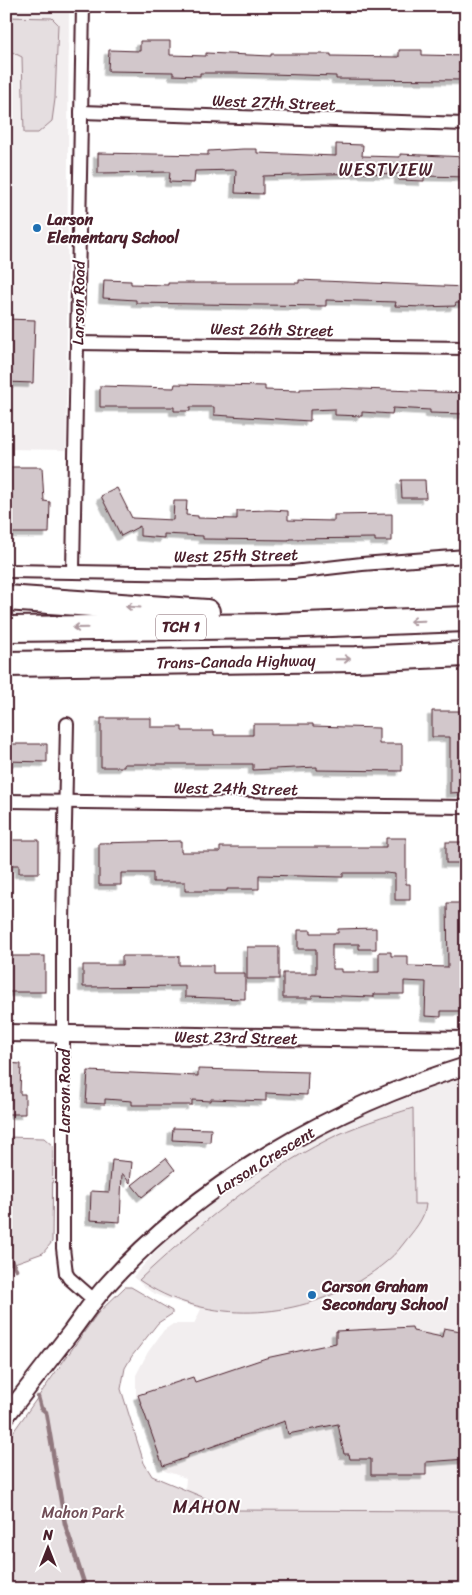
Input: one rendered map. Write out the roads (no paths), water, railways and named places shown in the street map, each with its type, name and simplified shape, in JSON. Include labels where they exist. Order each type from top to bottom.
[{"type":"highway","points":[[6,598],[356,623]]},
{"type":"highway","name":"TCH 1","points":[[6,628],[356,623],[466,619]]},
{"type":"highway","name":"Trans-Canada Highway","points":[[6,664],[356,659],[466,654]]},
{"type":"highway","points":[[6,680],[190,662]]},
{"type":"street","name":"Larson Road","points":[[73,571],[83,6]]},
{"type":"street","name":"West 27th Street","points":[[82,112],[466,124]]},
{"type":"street","name":"West 26th Street","points":[[77,343],[466,348]]},
{"type":"street","name":"West 25th Street","points":[[6,571],[205,574],[293,572],[362,564],[466,556]]},
{"type":"street","name":"Larson Road","points":[[67,724],[63,922],[65,1033],[63,1248],[66,1273],[69,1278],[94,1300]]},
{"type":"street","name":"West 24th Street","points":[[6,801],[466,807]]},
{"type":"street","name":"West 23rd Street","points":[[6,1033],[466,1040]]},
{"type":"street","name":"Larson Crescent","points":[[94,1300],[133,1258],[192,1207],[260,1159],[294,1138],[380,1095],[466,1066]]},
{"type":"street","points":[[6,1416],[94,1300]]},
{"type":"waterway","points":[[6,1252],[16,1269]]},
{"type":"waterway","points":[[38,1397],[41,1408],[46,1412],[65,1524],[86,1589]]},
{"type":"place","name":"Larson Elementary School","points":[[37,228]]},
{"type":"place","name":"Carson Graham Secondary School","points":[[312,1295]]},
{"type":"district","name":"WESTVIEW","points":[[386,170]]},
{"type":"district","name":"MAHON","points":[[207,1507]]},
{"type":"park label","name":"Mahon Park","points":[[83,1512]]}]
